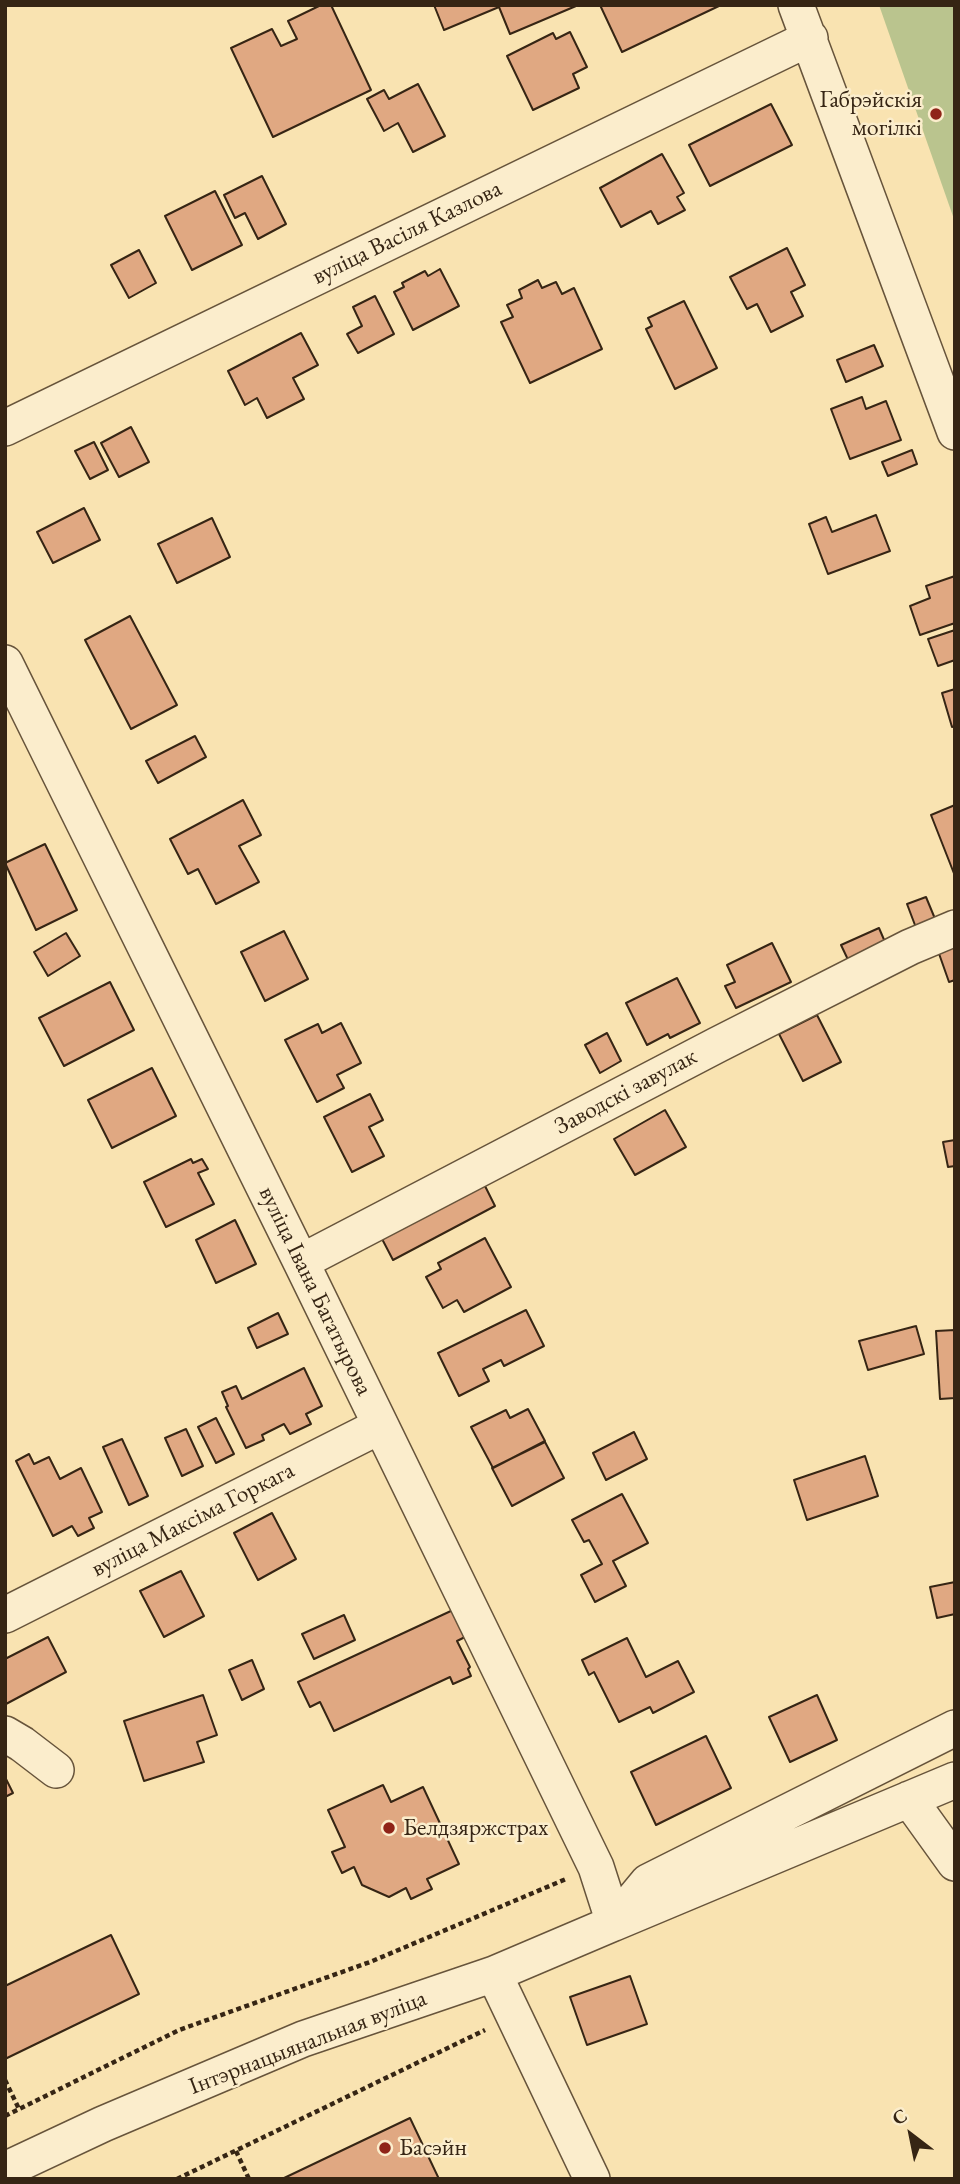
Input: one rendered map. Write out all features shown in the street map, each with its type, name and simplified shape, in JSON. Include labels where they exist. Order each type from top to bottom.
[{"type":"street","points":[[796,5],[955,432]]},
{"type":"street","name":"вуліца Васіля Казлова","points":[[5,428],[810,38]]},
{"type":"street","name":"вуліца Івана Багатырова","points":[[5,663],[596,1867],[614,1923]]},
{"type":"street","name":"Заводскі завулак","points":[[301,1262],[716,1045],[910,947],[955,928]]},
{"type":"street","name":"вуліца Максіма Горкага","points":[[5,1615],[380,1426]]},
{"type":"street","name":"Інтэрнацыянальная вуліца","points":[[614,1923],[648,1882],[955,1728]]},
{"type":"street","points":[[5,1734],[56,1770]]},
{"type":"street","name":"Інтэрнацыянальная вуліца","points":[[5,2170],[103,2124],[303,2039],[494,1974],[955,1780]]},
{"type":"street","points":[[909,1799],[955,1863]]},
{"type":"street","points":[[494,1974],[592,2179]]},
{"type":"path","points":[[5,2116],[179,2030],[370,1962],[596,1867]]},
{"type":"path","points":[[177,2179],[514,2017]]},
{"type":"path","points":[[5,2080],[19,2109]]},
{"type":"path","points":[[236,2151],[250,2179]]},
{"type":"green space","name":"Габрэйскія могілкі","points":[[879,5],[955,5],[955,222]]},
{"type":"building","points":[[321,5],[331,5],[371,90],[273,137],[231,48],[272,29],[281,46],[297,39],[288,21]]},
{"type":"building","points":[[434,5],[576,6],[510,34],[499,7],[444,30]]},
{"type":"building","points":[[600,5],[721,5],[622,52]]},
{"type":"building","points":[[570,32],[587,67],[573,74],[579,88],[533,110],[507,56],[553,33],[556,39]]},
{"type":"building","points":[[418,84],[445,136],[413,152],[398,123],[384,131],[367,99],[384,90],[389,99]]},
{"type":"building","points":[[771,104],[792,145],[710,186],[689,145]]},
{"type":"building","points":[[662,154],[684,193],[677,197],[685,210],[658,224],[651,211],[621,227],[600,188]]},
{"type":"building","points":[[262,176],[286,224],[258,239],[245,213],[235,218],[224,195]]},
{"type":"building","points":[[215,191],[242,245],[192,270],[165,216]]},
{"type":"building","points":[[787,248],[805,285],[791,292],[803,316],[771,332],[757,304],[747,309],[730,277]]},
{"type":"building","points":[[139,250],[156,283],[129,298],[111,265]]},
{"type":"building","points":[[440,269],[459,306],[413,330],[394,292],[404,287],[402,283],[425,271],[428,276]]},
{"type":"building","points":[[538,280],[542,288],[556,282],[562,294],[574,288],[602,349],[530,383],[501,322],[513,317],[507,305],[522,298],[519,290]]},
{"type":"building","points":[[375,296],[394,334],[358,353],[347,334],[362,326],[353,307]]},
{"type":"building","points":[[684,301],[717,368],[675,389],[646,329],[652,326],[648,318]]},
{"type":"building","points":[[301,333],[318,365],[293,378],[304,399],[267,418],[257,398],[245,405],[228,371]]},
{"type":"building","points":[[874,345],[883,366],[846,382],[837,360]]},
{"type":"building","points":[[862,397],[866,409],[886,401],[901,440],[850,459],[831,409]]},
{"type":"building","points":[[131,427],[149,462],[119,477],[101,443]]},
{"type":"building","points":[[94,442],[108,470],[90,479],[75,451]]},
{"type":"building","points":[[912,450],[917,464],[888,476],[882,462]]},
{"type":"building","points":[[84,508],[100,540],[53,563],[37,532]]},
{"type":"building","points":[[876,515],[890,551],[828,574],[809,524],[826,517],[832,532]]},
{"type":"building","points":[[212,518],[230,557],[177,583],[158,544]]},
{"type":"building","points":[[955,576],[955,623],[920,635],[910,606],[930,598],[926,586]]},
{"type":"building","points":[[130,616],[177,705],[131,729],[85,640]]},
{"type":"building","points":[[955,630],[955,660],[938,666],[928,639]]},
{"type":"building","points":[[955,689],[955,726],[952,727],[942,693]]},
{"type":"building","points":[[195,736],[206,757],[158,783],[146,761]]},
{"type":"building","points":[[243,800],[261,835],[239,846],[259,882],[216,904],[198,869],[188,874],[170,839]]},
{"type":"building","points":[[955,805],[955,876],[931,815]]},
{"type":"building","points":[[45,844],[77,910],[36,930],[5,863]]},
{"type":"building","points":[[926,897],[938,926],[918,933],[907,904]]},
{"type":"building","points":[[879,928],[888,949],[851,966],[841,945]]},
{"type":"building","points":[[284,931],[308,979],[265,1001],[241,952]]},
{"type":"building","points":[[66,933],[80,956],[48,976],[34,952]]},
{"type":"building","points":[[955,941],[955,980],[949,982],[937,948]]},
{"type":"building","points":[[772,943],[791,982],[736,1008],[725,986],[735,982],[727,965]]},
{"type":"building","points":[[677,978],[700,1023],[670,1038],[668,1034],[647,1045],[626,1003]]},
{"type":"building","points":[[110,982],[134,1030],[64,1066],[39,1018]]},
{"type":"building","points":[[817,1015],[841,1062],[803,1081],[779,1034]]},
{"type":"building","points":[[341,1023],[361,1063],[337,1075],[344,1088],[317,1102],[285,1040],[318,1024],[322,1033]]},
{"type":"building","points":[[607,1033],[621,1061],[600,1073],[585,1045]]},
{"type":"building","points":[[152,1068],[176,1116],[112,1148],[88,1100]]},
{"type":"building","points":[[370,1094],[383,1120],[369,1127],[384,1156],[352,1172],[324,1117]]},
{"type":"building","points":[[665,1110],[686,1147],[635,1175],[614,1139]]},
{"type":"building","points":[[955,1140],[955,1166],[948,1167],[943,1142]]},
{"type":"building","points":[[191,1159],[193,1163],[202,1159],[208,1169],[198,1173],[214,1204],[166,1227],[144,1182]]},
{"type":"building","points":[[483,1182],[495,1206],[393,1260],[380,1235]]},
{"type":"building","points":[[235,1220],[256,1264],[216,1283],[196,1240]]},
{"type":"building","points":[[485,1238],[511,1287],[464,1312],[457,1300],[443,1308],[426,1277],[441,1269],[438,1263]]},
{"type":"building","points":[[526,1310],[544,1346],[504,1366],[501,1360],[483,1369],[489,1381],[459,1396],[438,1353]]},
{"type":"building","points":[[278,1313],[288,1334],[257,1348],[248,1328]]},
{"type":"building","points":[[916,1326],[924,1354],[868,1370],[859,1341]]},
{"type":"building","points":[[955,1330],[955,1398],[940,1399],[936,1331]]},
{"type":"building","points":[[304,1368],[322,1406],[306,1414],[311,1424],[290,1434],[284,1424],[262,1435],[264,1440],[246,1448],[226,1407],[228,1406],[222,1392],[236,1386],[242,1399]]},
{"type":"building","points":[[528,1409],[545,1441],[493,1468],[471,1427],[506,1410],[510,1418]]},
{"type":"building","points":[[216,1418],[234,1454],[216,1463],[198,1427]]},
{"type":"building","points":[[186,1429],[203,1466],[182,1476],[165,1438]]},
{"type":"building","points":[[634,1432],[647,1459],[606,1480],[593,1453]]},
{"type":"building","points":[[122,1439],[148,1496],[129,1505],[103,1447]]},
{"type":"building","points":[[545,1442],[564,1478],[512,1506],[492,1468]]},
{"type":"building","points":[[29,1454],[34,1464],[49,1457],[60,1479],[81,1468],[102,1512],[89,1518],[94,1528],[78,1536],[72,1526],[53,1536],[16,1461]]},
{"type":"building","points":[[865,1456],[878,1496],[807,1520],[794,1480]]},
{"type":"building","points":[[622,1494],[648,1543],[613,1561],[626,1586],[595,1602],[581,1575],[602,1564],[589,1540],[584,1542],[572,1520]]},
{"type":"building","points":[[272,1513],[296,1559],[258,1580],[234,1533]]},
{"type":"building","points":[[181,1571],[204,1616],[164,1637],[140,1591]]},
{"type":"building","points":[[955,1582],[955,1614],[937,1618],[930,1587]]},
{"type":"building","points":[[453,1610],[465,1637],[457,1641],[470,1667],[468,1669],[471,1676],[453,1684],[450,1677],[334,1731],[320,1702],[310,1707],[298,1682]]},
{"type":"building","points":[[344,1615],[355,1640],[314,1659],[302,1634]]},
{"type":"building","points":[[48,1637],[66,1672],[6,1704],[5,1659]]},
{"type":"building","points":[[627,1638],[646,1677],[678,1661],[694,1692],[653,1713],[650,1707],[619,1722],[594,1672],[589,1675],[582,1660]]},
{"type":"building","points":[[252,1660],[264,1689],[242,1700],[229,1670]]},
{"type":"building","points":[[203,1695],[217,1735],[197,1742],[204,1762],[144,1781],[124,1721]]},
{"type":"building","points":[[817,1695],[837,1740],[790,1762],[769,1717]]},
{"type":"building","points":[[706,1736],[731,1788],[656,1825],[631,1772]]},
{"type":"building","points":[[5,1777],[13,1793],[5,1797]]},
{"type":"building","name":"Белдзяржстрах","points":[[383,1785],[391,1802],[423,1787],[459,1864],[427,1879],[432,1889],[411,1899],[406,1888],[389,1897],[362,1885],[354,1867],[342,1873],[332,1852],[345,1847],[328,1810]]},
{"type":"building","points":[[111,1935],[139,1994],[5,2059],[5,1986]]},
{"type":"building","points":[[630,1976],[647,2024],[587,2045],[570,1997]]},
{"type":"building","name":"Басэйн","points":[[410,2118],[439,2179],[282,2179]]},
{"type":"place","name":"Габрэйскія могілкі","points":[[936,114]]},
{"type":"place","name":"Белдзяржстрах","points":[[389,1828]]},
{"type":"place","name":"Басэйн","points":[[385,2148]]}]
